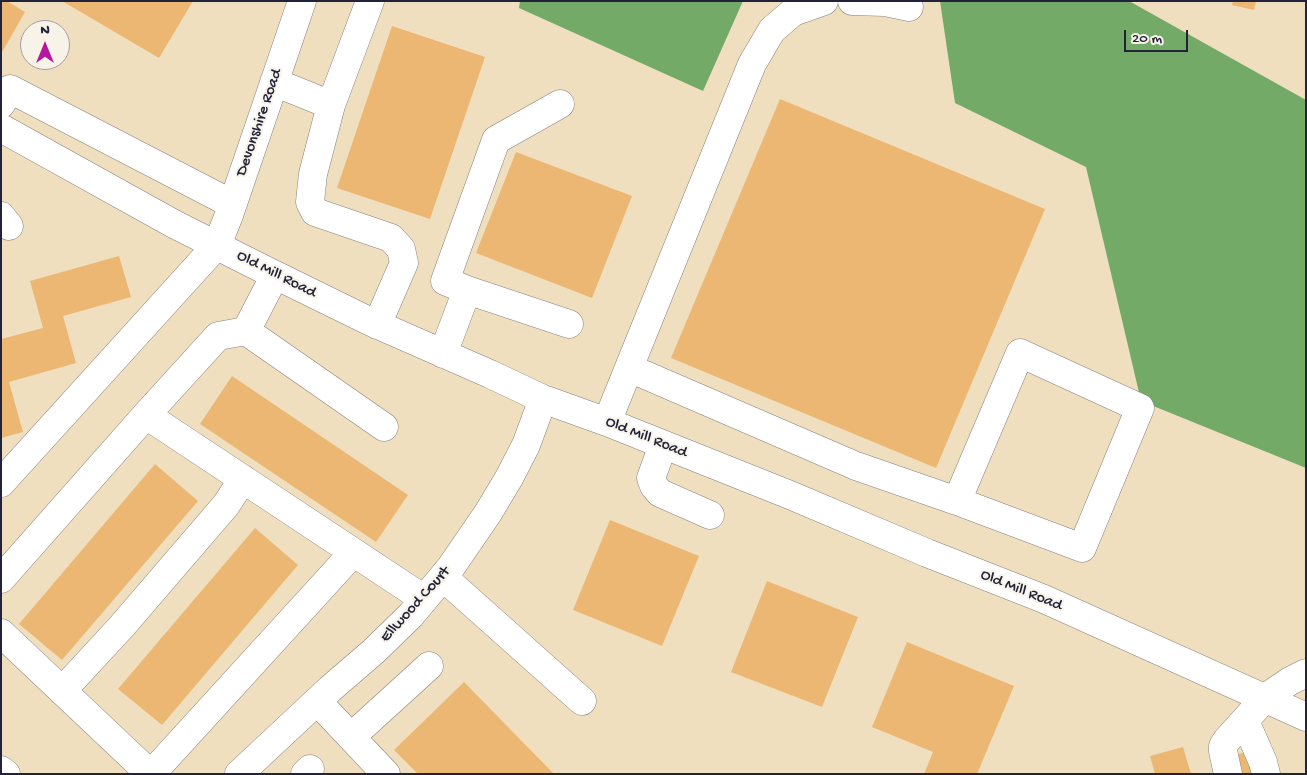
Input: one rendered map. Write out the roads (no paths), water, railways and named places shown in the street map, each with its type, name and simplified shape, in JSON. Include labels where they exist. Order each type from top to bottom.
[{"type":"street","name":"Devonshire Road","points":[[217,245],[302,1]]},
{"type":"street","points":[[370,1],[330,105],[313,174],[310,202],[315,212],[391,238],[401,248],[404,263],[377,324]]},
{"type":"street","points":[[607,422],[752,64],[772,30],[793,12],[824,1]]},
{"type":"street","points":[[852,1],[885,2],[910,7]]},
{"type":"street","points":[[274,82],[330,105]]},
{"type":"street","points":[[1,104],[10,89],[232,204]]},
{"type":"street","points":[[560,104],[496,140],[446,282],[568,324]]},
{"type":"street","name":"Old Mill Road","points":[[1,128],[174,224],[275,275],[443,354],[543,399],[607,422],[1044,600],[1306,717]]},
{"type":"street","points":[[1,483],[217,245]]},
{"type":"street","points":[[246,331],[275,275]]},
{"type":"street","points":[[443,354],[467,290]]},
{"type":"street","points":[[1,579],[218,336],[246,331],[384,427]]},
{"type":"street","points":[[629,368],[856,466],[957,501],[1082,548],[1140,408],[1020,353],[957,501]]},
{"type":"street","name":"Ellwood Court","points":[[239,774],[374,651],[411,615],[443,577],[488,513],[509,478],[526,445],[543,399]]},
{"type":"street","points":[[146,415],[424,600]]},
{"type":"street","points":[[663,445],[652,478],[654,486],[660,493],[710,515]]},
{"type":"street","points":[[62,690],[122,626],[226,505],[243,479]]},
{"type":"street","points":[[1,633],[150,772],[154,771],[353,552]]},
{"type":"street","points":[[443,577],[582,701]]},
{"type":"street","points":[[351,737],[429,666]]},
{"type":"street","points":[[1228,774],[1223,751],[1227,740],[1265,698],[1306,673]]},
{"type":"street","points":[[317,701],[386,774]]},
{"type":"street","points":[[1245,721],[1260,754],[1266,774]]},
{"type":"street","points":[[1,770],[6,774]]}]
